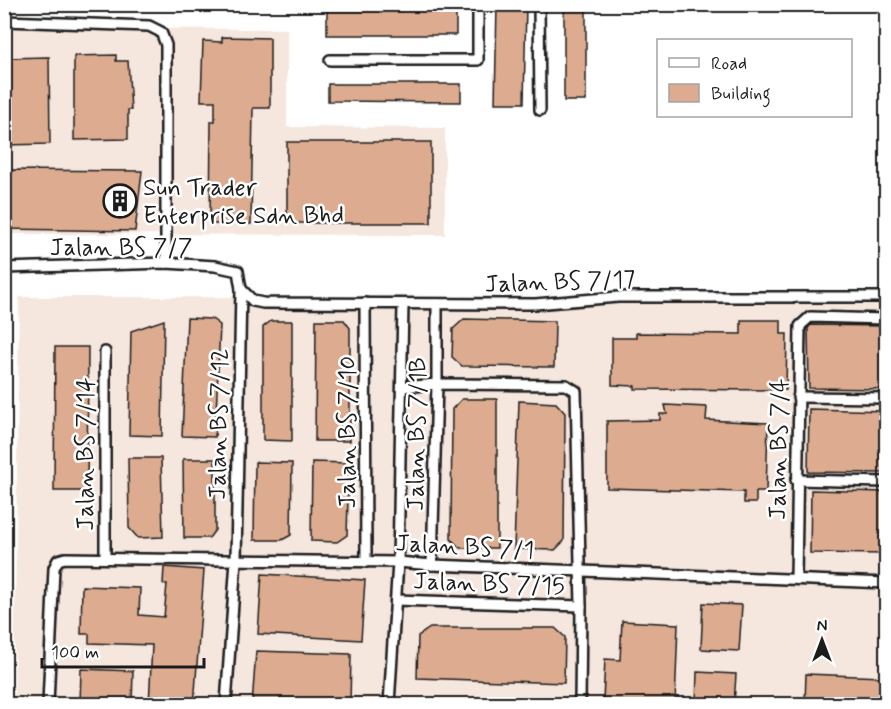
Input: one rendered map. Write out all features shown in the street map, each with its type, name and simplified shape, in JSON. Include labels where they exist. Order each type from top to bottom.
[{"type":"street","points":[[330,60],[478,60],[478,4]]},
{"type":"street","points":[[539,4],[540,110]]},
{"type":"street","points":[[4,21],[149,26],[161,32],[166,45],[166,263]]},
{"type":"street","name":"Jalan BS 7/7","points":[[4,268],[166,263],[215,266],[238,272]]},
{"type":"street","name":"Jalan BS 7/12","points":[[226,705],[236,560],[241,289],[238,272]]},
{"type":"street","name":"Jalan BS 7/17","points":[[241,289],[254,301],[263,303],[535,304],[618,297],[886,297]]},
{"type":"street","name":"Jalan BS 7/10","points":[[365,303],[366,562]]},
{"type":"street","name":"Jalan BS 7/1B","points":[[389,705],[398,562],[403,304]]},
{"type":"street","name":"Jalan BS 7/1B","points":[[432,565],[437,304]]},
{"type":"street","name":"Jalan BS 7/4","points":[[796,579],[800,326],[804,320],[810,318],[886,319]]},
{"type":"street","name":"Jalan BS 7/14","points":[[105,352],[105,557]]},
{"type":"street","points":[[402,387],[437,384],[566,385],[576,391],[581,606],[580,705]]},
{"type":"street","points":[[798,397],[886,398]]},
{"type":"street","points":[[796,480],[886,482]]},
{"type":"street","name":"Jalan BS 7/1","points":[[48,705],[54,576],[58,560],[65,558],[398,562],[886,583]]},
{"type":"street","name":"Jalan BS 7/15","points":[[396,600],[581,606]]},
{"type":"shaded area","points":[[5,28],[287,29],[287,127],[445,128],[445,235],[5,234]]},
{"type":"shaded area","points":[[19,297],[886,298],[886,704],[14,704]]},
{"type":"building","points":[[497,4],[526,4],[524,103],[495,103]]},
{"type":"building","points":[[564,4],[586,4],[586,101],[564,101]]},
{"type":"building","points":[[327,9],[456,9],[456,35],[327,35]]},
{"type":"building","points":[[222,37],[270,38],[270,108],[253,108],[251,224],[210,224],[211,121],[215,121],[215,101],[201,101],[203,41],[222,42]]},
{"type":"building","points":[[116,55],[116,61],[128,61],[131,110],[128,110],[128,139],[74,140],[74,56]]},
{"type":"building","points":[[49,57],[50,144],[4,145],[4,58]]},
{"type":"building","points":[[328,84],[461,84],[461,102],[328,101]]},
{"type":"building","points":[[287,142],[431,142],[431,223],[287,223]]},
{"type":"building","points":[[4,170],[142,171],[135,231],[4,229]]},
{"type":"building","points":[[187,318],[212,319],[220,325],[215,437],[182,436]]},
{"type":"building","points":[[464,319],[555,321],[554,367],[462,366],[452,357],[453,329]]},
{"type":"building","points":[[164,320],[162,436],[129,435],[131,331]]},
{"type":"building","points":[[316,320],[344,320],[350,328],[350,441],[315,441]]},
{"type":"building","points":[[741,320],[781,320],[781,334],[787,334],[786,390],[635,389],[635,386],[612,385],[612,338],[636,338],[636,333],[741,334]]},
{"type":"building","points":[[271,321],[292,321],[292,441],[263,440],[263,327]]},
{"type":"building","points":[[811,325],[886,326],[886,389],[809,388],[808,328]]},
{"type":"building","points":[[55,347],[88,347],[87,491],[54,491]]},
{"type":"building","points":[[462,399],[497,399],[497,548],[460,548],[451,539],[452,409]]},
{"type":"building","points":[[519,401],[556,403],[565,413],[564,541],[555,550],[514,549]]},
{"type":"building","points":[[665,405],[707,407],[706,420],[768,423],[766,492],[756,492],[756,503],[744,503],[744,492],[607,488],[607,421],[660,420],[660,414],[667,414]]},
{"type":"building","points":[[809,409],[886,411],[886,473],[808,472]]},
{"type":"building","points":[[128,458],[161,458],[163,537],[138,538],[129,528]]},
{"type":"building","points":[[183,459],[215,459],[215,530],[209,538],[184,538]]},
{"type":"building","points":[[255,462],[292,463],[291,535],[282,540],[254,540]]},
{"type":"building","points":[[312,462],[349,463],[347,535],[337,542],[311,541]]},
{"type":"building","points":[[811,490],[886,492],[886,554],[810,553]]},
{"type":"building","points":[[164,567],[204,570],[194,705],[149,705],[152,645],[89,643],[89,634],[81,634],[82,586],[140,588],[139,615],[164,617],[167,584],[163,584]]},
{"type":"building","points":[[262,574],[365,580],[361,640],[258,634]]},
{"type":"building","points":[[703,603],[742,605],[739,651],[701,649]]},
{"type":"building","points":[[622,621],[678,624],[675,704],[603,701],[605,659],[620,660]]},
{"type":"building","points":[[430,628],[555,628],[565,637],[564,683],[417,678],[418,636]]},
{"type":"building","points":[[256,651],[351,654],[350,705],[252,705]]},
{"type":"building","points":[[81,669],[133,671],[132,705],[80,705]]},
{"type":"building","points":[[697,672],[736,674],[734,705],[696,705]]},
{"type":"building","points":[[806,674],[882,677],[881,705],[805,705]]},
{"type":"place","name":"Sun Trader Enterprise Sdn Bhd","points":[[120,201]]}]
